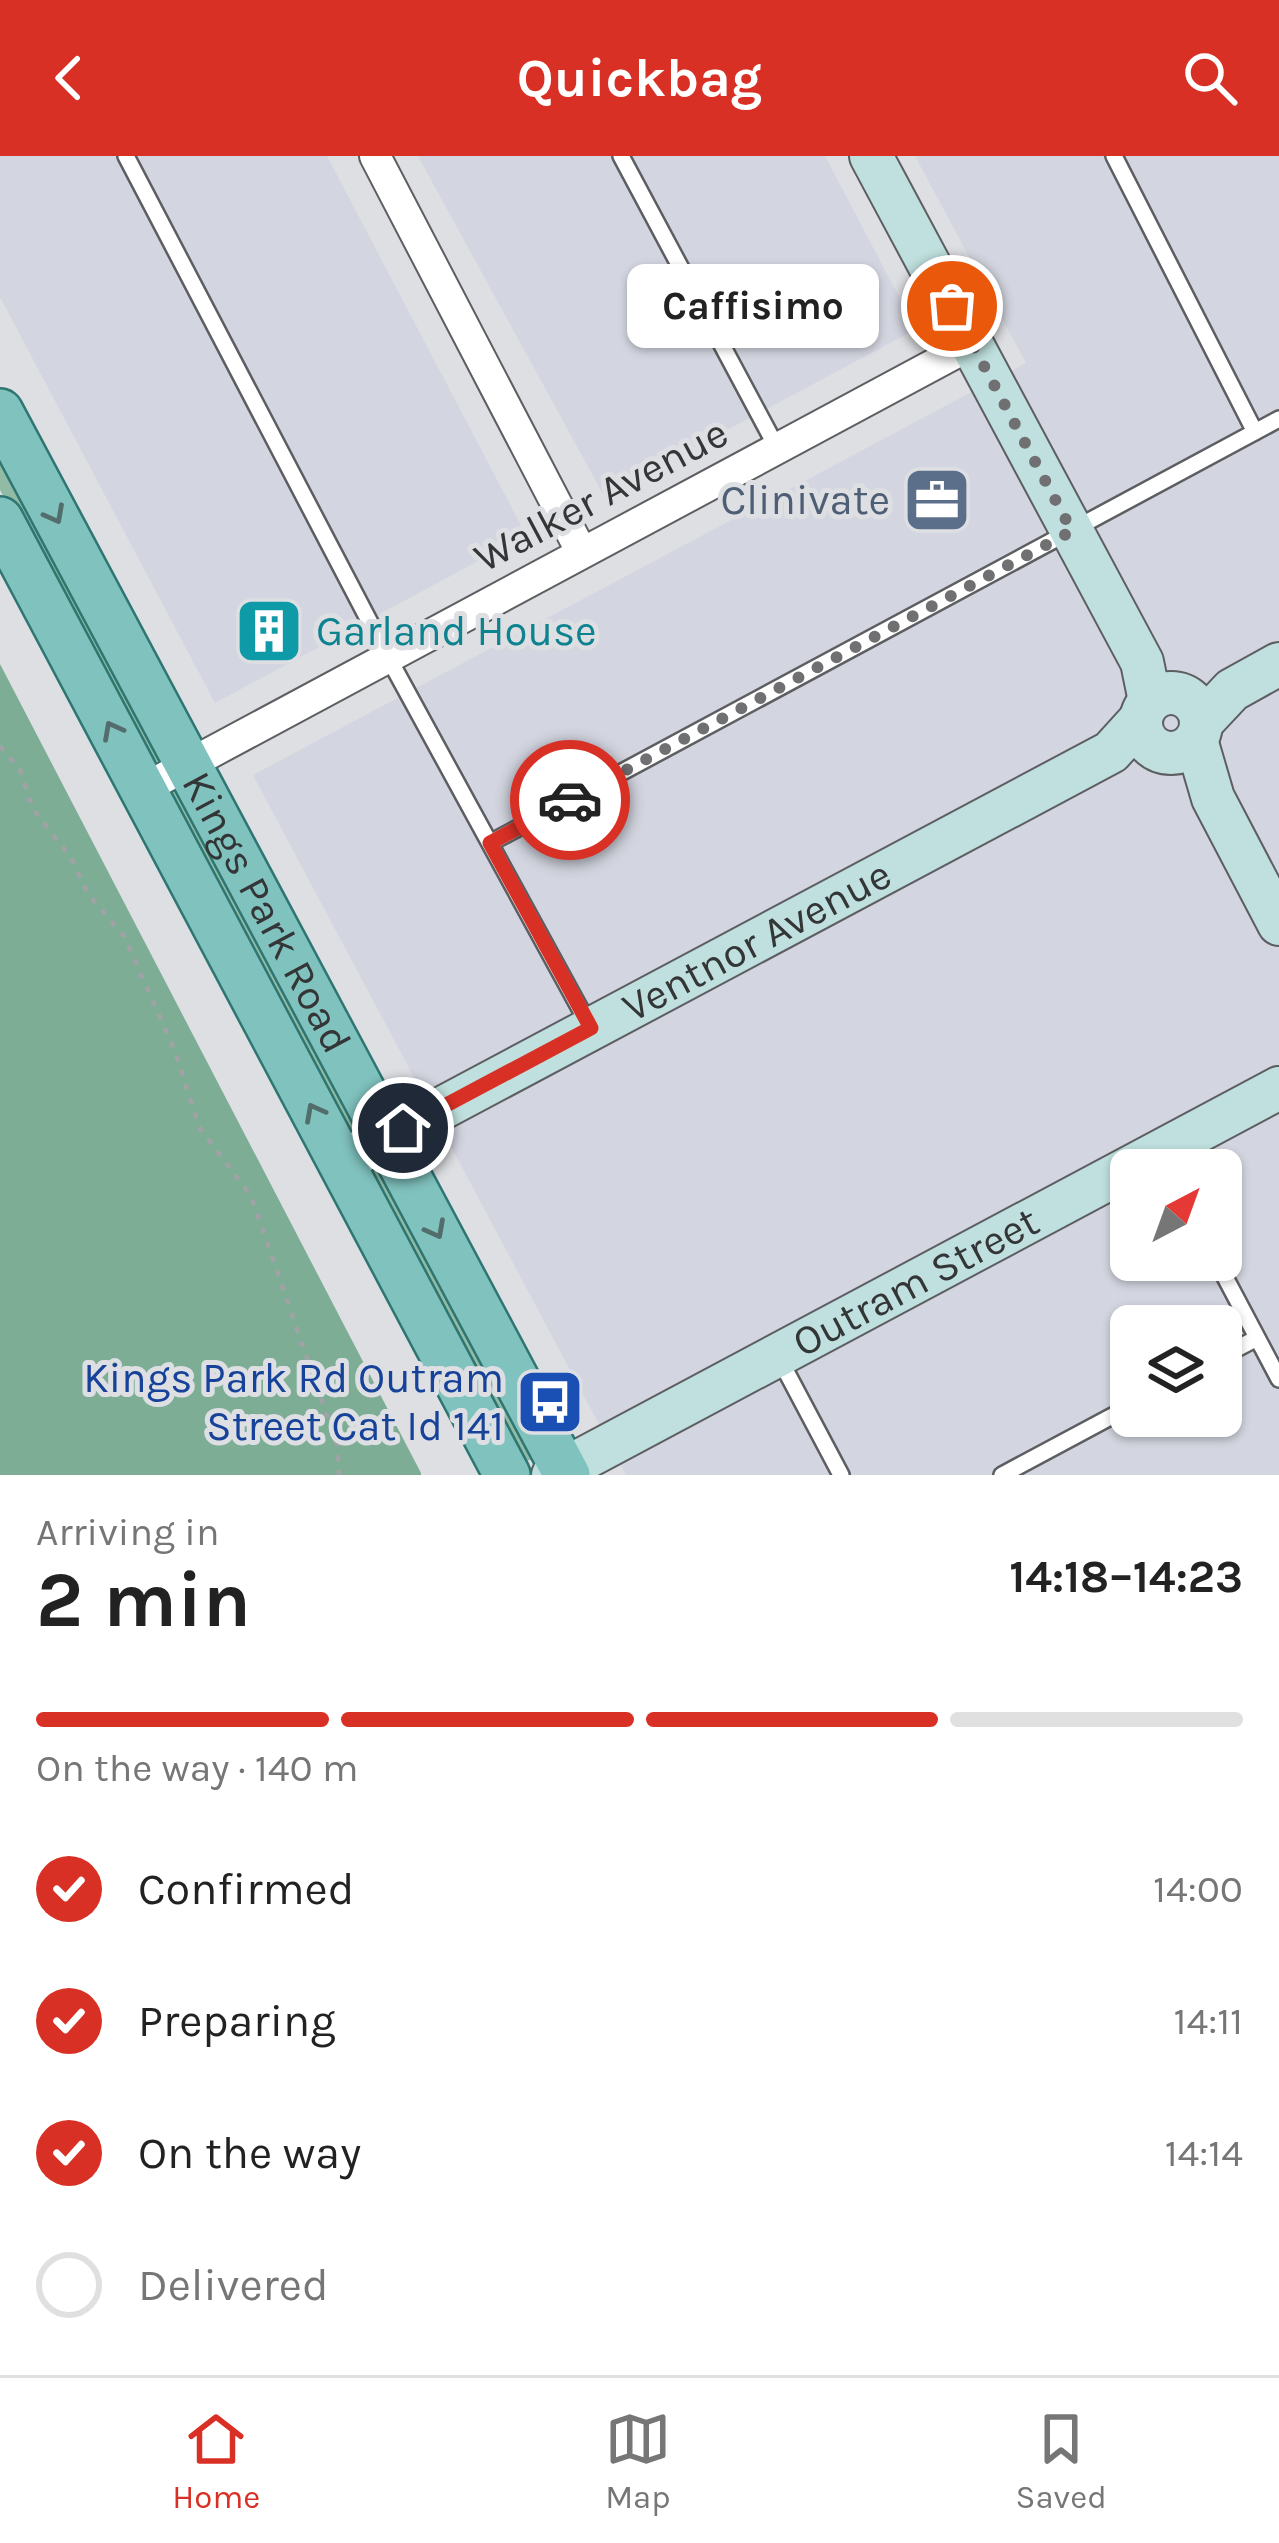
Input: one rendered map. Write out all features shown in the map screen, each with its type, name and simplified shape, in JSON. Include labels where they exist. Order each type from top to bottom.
[{"type":"main road","name":"Kings Park Road","points":[[0,412],[562,1473]]},
{"type":"main road","name":"Kings Park Road","points":[[0,520],[504,1474]]},
{"type":"street","points":[[375,156],[582,553]]},
{"type":"street","points":[[871,156],[1072,531],[1163,719],[1269,879],[1279,924]]},
{"type":"street","name":"Walker Avenue","points":[[143,789],[972,344]]},
{"type":"street","name":"Ventnor Avenue","points":[[340,1162],[1163,719],[1279,664]]},
{"type":"street","name":"Outram Street","points":[[1183,1149],[1279,1088]]},
{"type":"street","name":"Outram Street","points":[[562,1473],[778,1355],[1110,1188]]},
{"type":"lane","points":[[126,156],[388,657],[591,1028]]},
{"type":"lane","points":[[621,156],[777,448]]},
{"type":"lane","points":[[1114,156],[1255,432]]},
{"type":"lane","points":[[490,843],[1279,419]]},
{"type":"lane","points":[[1227,1281],[1279,1379]]},
{"type":"lane","points":[[1242,1346],[1257,1338]]},
{"type":"lane","points":[[778,1355],[841,1475]]},
{"type":"lane","points":[[1002,1475],[1110,1417]]},
{"type":"path","points":[[0,746],[20,770],[33,809],[71,858],[88,894],[124,936],[176,1051],[199,1127],[251,1196],[337,1445],[339,1475]]},
{"type":"shaded area","points":[[0,156],[327,156],[526,535],[215,703],[0,297]]},
{"type":"shaded area","points":[[418,156],[825,156],[916,329],[604,496]]},
{"type":"shaded area","points":[[915,156],[1279,156],[1279,1475],[626,1475],[253,775],[1026,363]]},
{"type":"green space","points":[[0,437],[162,759],[159,762],[143,758],[0,490]]},
{"type":"green space","points":[[0,664],[421,1473],[421,1475],[0,1475]]},
{"type":"green space","points":[[181,787],[361,1120],[356,1134],[344,1132],[170,794]]},
{"type":"green space","points":[[378,1160],[537,1457],[522,1463],[366,1168]]},
{"type":"way so far","points":[[570,800],[1072,531],[952,306]]},
{"type":"place","name":"Caffisimo","points":[[952,306]]},
{"type":"place","name":"Clinivate","points":[[937,500]]},
{"type":"place","name":"Garland House","points":[[269,631]]},
{"type":"place","name":"Kings Park Rd Outram Street Cat Id 141","points":[[550,1402]]},
{"type":"route","points":[[403,1128],[591,1028],[490,843],[570,800]]}]
